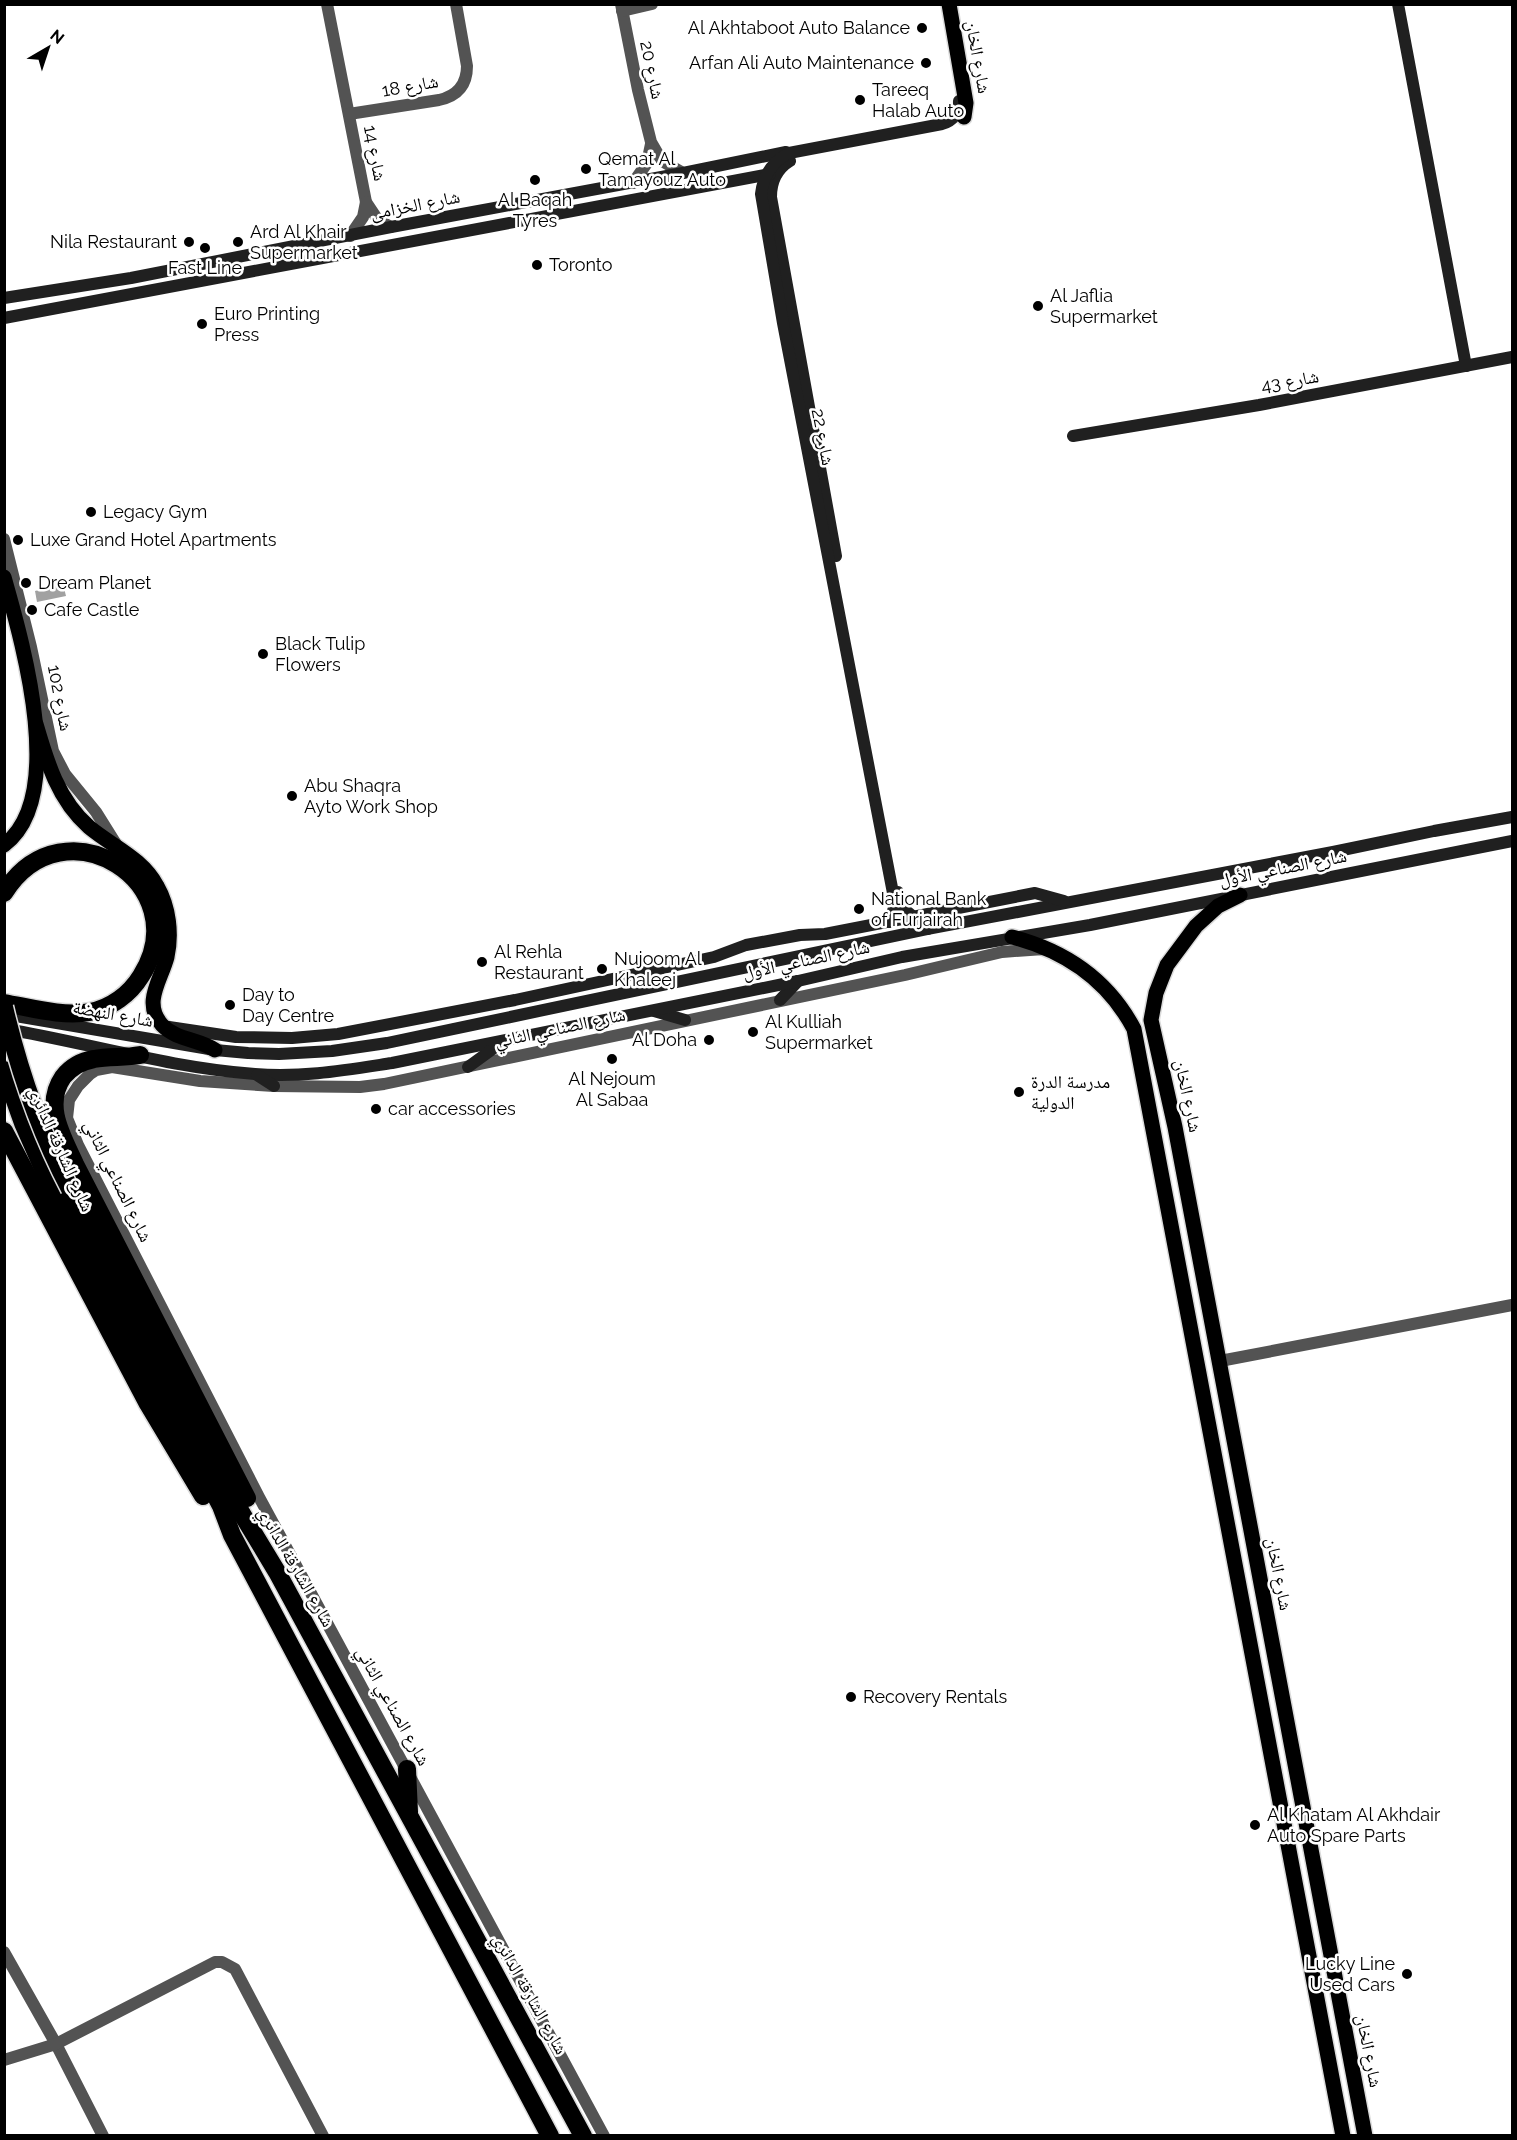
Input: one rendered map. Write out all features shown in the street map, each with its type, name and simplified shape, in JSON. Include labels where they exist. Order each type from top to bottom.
[{"type":"highway","points":[[4,893],[27,866],[47,855],[66,851],[86,852],[119,865],[141,887],[149,901],[155,937],[152,954],[136,984],[123,997],[108,1006],[91,1012],[75,1013],[4,1005]]},
{"type":"highway","name":"شارع الشارقة الدائري","points":[[4,1005],[31,1102],[49,1146],[62,1191],[222,1506],[232,1534],[550,2136]]},
{"type":"highway","points":[[140,1055],[94,1059],[75,1066],[66,1073],[56,1092],[55,1116],[75,1164],[266,1534],[277,1572]]},
{"type":"highway","name":"شارع الشارقة الدائري","points":[[4,1070],[23,1123],[242,1514],[277,1572],[583,2136]]},
{"type":"highway","points":[[4,1131],[148,1404],[213,1512],[232,1534]]},
{"type":"highway","points":[[407,1769],[410,1817]]},
{"type":"main road","name":"شارع الخان","points":[[940,4],[958,101]]},
{"type":"main road","name":"شارع الخان","points":[[949,4],[966,103],[964,117]]},
{"type":"main road","points":[[4,577],[22,645],[36,724],[46,760],[65,798],[88,826],[147,871],[163,897],[167,913],[168,949],[153,1000],[156,1016],[162,1025],[175,1034],[205,1043],[215,1050]]},
{"type":"main road","points":[[4,845],[17,833],[30,808],[37,757],[36,724]]},
{"type":"main road","name":"شارع الخان","points":[[1240,895],[1210,912],[1182,944],[1163,974],[1156,993],[1151,1020],[1175,1127],[1220,1361],[1365,2136]]},
{"type":"main road","points":[[1012,937],[1050,949],[1074,962],[1102,984],[1134,1029],[1342,2136]]},
{"type":"street","name":"شارع 14","points":[[327,4],[366,202],[363,217],[350,236]]},
{"type":"street","name":"شارع 18","points":[[349,114],[439,100],[457,93],[467,76],[467,66],[456,4]]},
{"type":"street","points":[[622,8],[652,4]]},
{"type":"street","points":[[1398,4],[1466,366]]},
{"type":"street","name":"شارع 20","points":[[622,8],[651,142],[662,161],[683,174]]},
{"type":"street","points":[[771,174],[777,160],[796,150],[950,121],[956,114],[958,101]]},
{"type":"street","points":[[771,174],[796,158],[953,126],[964,117]]},
{"type":"street","points":[[633,183],[647,163],[651,142]]},
{"type":"street","name":"شارع الخزامى","points":[[4,298],[131,278],[391,227],[683,174],[796,150]]},
{"type":"street","name":"شارع الخزامى","points":[[4,318],[771,174]]},
{"type":"street","name":"شارع 22","points":[[771,174],[773,209],[899,897],[905,910],[912,917]]},
{"type":"street","name":"شارع 22","points":[[771,174],[761,188],[761,200],[893,893],[894,908],[889,922]]},
{"type":"street","name":"شارع 14","points":[[366,202],[378,220],[391,227]]},
{"type":"street","points":[[129,294],[126,288],[130,283],[175,273],[182,267]]},
{"type":"street","name":"شارع 43","points":[[1073,436],[1282,401],[1512,357]]},
{"type":"street","name":"شارع 102","points":[[4,539],[32,647],[53,751],[65,774],[96,812],[118,848]]},
{"type":"street","name":"شارع الصناعي الأول","points":[[215,1050],[279,1054],[333,1051],[387,1043],[927,929],[1512,817]]},
{"type":"street","name":"شارع الصناعي الأول","points":[[140,1055],[220,1071],[256,1074],[297,1075],[392,1064],[798,981],[902,957],[1090,925],[1512,841]]},
{"type":"street","points":[[162,1025],[212,1035],[236,1037],[315,1037],[470,1009],[714,957],[746,945],[795,936],[825,934],[1035,893],[1065,902]]},
{"type":"street","points":[[912,917],[927,929]]},
{"type":"street","name":"شارع الصناعي الثاني","points":[[604,2136],[259,1497],[92,1174],[67,1118],[69,1100],[90,1074],[104,1068],[120,1067],[200,1081],[274,1086],[360,1087],[468,1067],[1002,952],[1050,949]]},
{"type":"street","points":[[780,1000],[798,981]]},
{"type":"street","points":[[446,1031],[470,1009]]},
{"type":"street","points":[[650,1010],[685,1020]]},
{"type":"street","name":"شارع النهضة","points":[[4,1014],[215,1050]]},
{"type":"street","name":"شارع النهضة","points":[[4,1029],[140,1055]]},
{"type":"street","points":[[315,1037],[333,1051]]},
{"type":"street","points":[[468,1067],[506,1039]]},
{"type":"street","points":[[256,1074],[274,1086]]},
{"type":"street","points":[[4,1147],[21,1175],[33,1186]]},
{"type":"street","points":[[1220,1361],[1512,1305]]},
{"type":"street","points":[[4,1952],[56,2043],[103,2136]]},
{"type":"street","points":[[4,2060],[56,2043],[208,1966],[224,1969],[238,1976],[323,2136]]},
{"type":"shaded area","points":[[63,584],[66,596],[37,602],[35,591]]},
{"type":"place","name":"Al Akhtaboot Auto Balance","points":[[922,28]]},
{"type":"place","name":"Arfan Ali Auto Maintenance","points":[[926,63]]},
{"type":"place","name":"Tareeq Halab Auto","points":[[860,100]]},
{"type":"place","name":"Qemat Al Tamayouz Auto","points":[[586,169]]},
{"type":"place","name":"Al Baqah Tyres","points":[[535,180]]},
{"type":"place","name":"Nila Restaurant","points":[[189,242]]},
{"type":"place","name":"Ard Al Khair Supermarket","points":[[238,242]]},
{"type":"place","name":"Fast Line","points":[[205,248]]},
{"type":"place","name":"Toronto","points":[[537,265]]},
{"type":"place","name":"Al Jaflia Supermarket","points":[[1038,306]]},
{"type":"place","name":"Euro Printing Press","points":[[202,324]]},
{"type":"place","name":"Legacy Gym","points":[[91,512]]},
{"type":"place","name":"Luxe Grand Hotel Apartments","points":[[18,540]]},
{"type":"place","name":"Dream Planet","points":[[26,583]]},
{"type":"place","name":"Cafe Castle","points":[[32,610]]},
{"type":"place","name":"Black Tulip Flowers","points":[[263,654]]},
{"type":"place","name":"Abu Shaqra Ayto Work Shop","points":[[292,796]]},
{"type":"place","name":"National Bank of Furjairah","points":[[859,909]]},
{"type":"place","name":"Al Rehla Restaurant","points":[[482,962]]},
{"type":"place","name":"Nujoom Al Khaleej","points":[[602,969]]},
{"type":"place","name":"Day to Day Centre","points":[[230,1005]]},
{"type":"place","name":"Al Kulliah Supermarket","points":[[753,1032]]},
{"type":"place","name":"Al Doha","points":[[709,1040]]},
{"type":"place","name":"Al Nejoum Al Sabaa","points":[[612,1059]]},
{"type":"place","name":"مدرسة الدرة الدولية","points":[[1019,1092]]},
{"type":"place","name":"car accessories","points":[[376,1109]]},
{"type":"place","name":"Recovery Rentals","points":[[851,1697]]},
{"type":"place","name":"Al Khatam Al Akhdair Auto Spare Parts","points":[[1255,1825]]},
{"type":"place","name":"Lucky Line Used Cars","points":[[1407,1974]]}]
